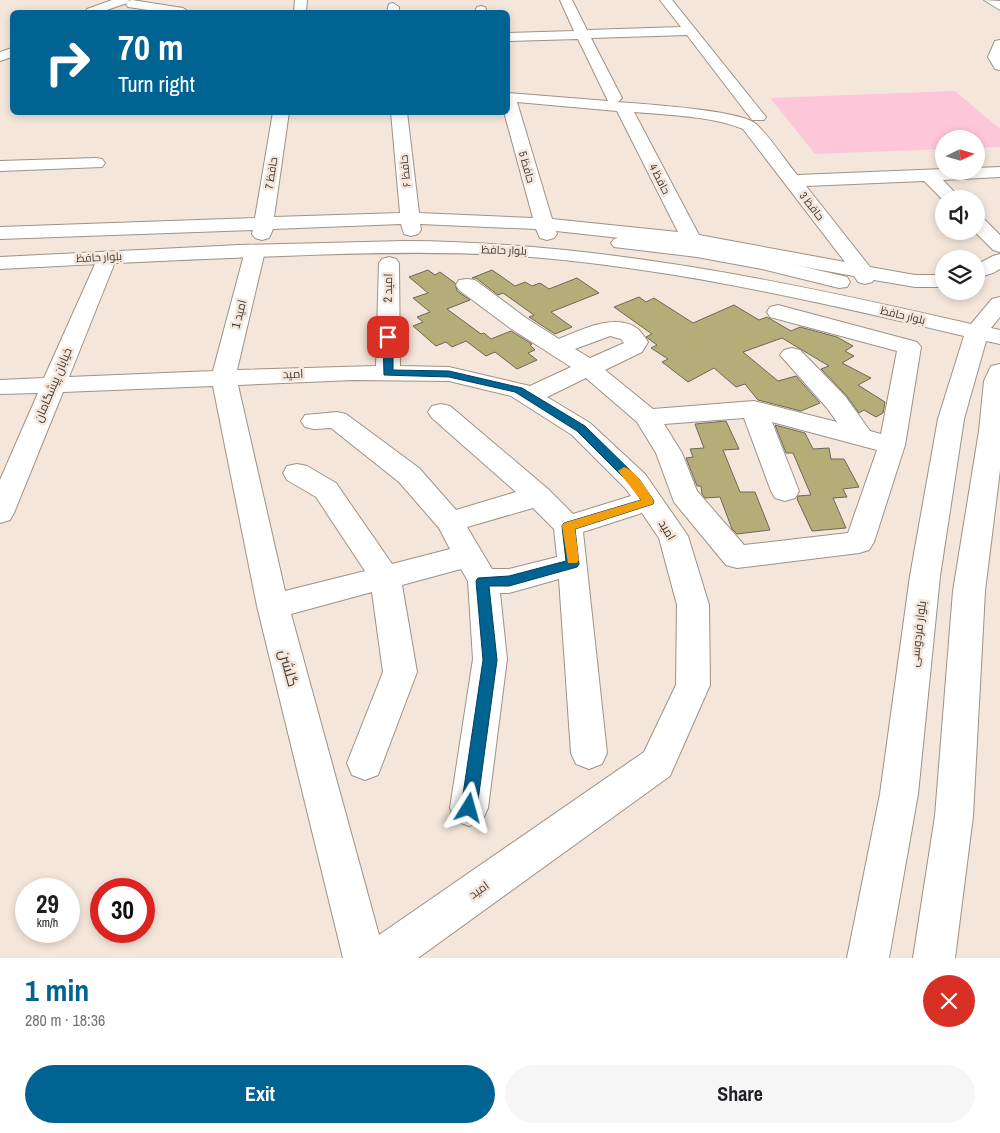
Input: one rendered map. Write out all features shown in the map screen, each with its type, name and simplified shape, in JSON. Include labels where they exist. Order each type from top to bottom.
[{"type":"street","name":"حافظ 4","points":[[566,0],[582,34],[694,245]]},
{"type":"street","name":"حافظ 3","points":[[666,0],[690,30],[794,182],[866,280]]},
{"type":"street","points":[[100,10],[126,4],[170,10]]},
{"type":"street","points":[[510,37],[690,30]]},
{"type":"street","points":[[1000,44],[995,57],[1000,66]]},
{"type":"street","points":[[510,98],[619,102],[737,121],[754,122]]},
{"type":"street","name":"حافظ 5","points":[[510,105],[546,229]]},
{"type":"street","name":"حافظ 7","points":[[260,236],[280,115]]},
{"type":"street","name":"حافظ ۶","points":[[399,115],[411,224]]},
{"type":"street","points":[[0,166],[96,163]]},
{"type":"street","points":[[794,182],[1000,172]]},
{"type":"street","points":[[928,175],[943,190]]},
{"type":"street","name":"بلوار حافظ","points":[[2,246],[260,236],[411,224],[546,229],[694,245],[866,280],[993,321]]},
{"type":"street","points":[[985,231],[1000,246]]},
{"type":"street","points":[[2,246],[260,236]]},
{"type":"street","name":"بلوار حافظ","points":[[260,236],[356,247],[416,247],[545,252],[640,263],[993,321]]},
{"type":"street","name":"امید 1","points":[[224,376],[260,236]]},
{"type":"street","name":"خیابان پیشگامان","points":[[0,513],[111,242]]},
{"type":"street","points":[[985,269],[1000,260]]},
{"type":"street","name":"امید 2","points":[[388,373],[389,263]]},
{"type":"street","points":[[866,280],[935,281]]},
{"type":"street","points":[[467,285],[518,323],[587,367],[647,416],[669,453],[684,495],[737,557],[859,542],[892,445],[909,347],[778,312]]},
{"type":"street","name":"بلوار فردوسی","points":[[868,958],[899,794],[925,576],[951,419],[993,321]]},
{"type":"street","points":[[528,396],[587,367],[634,347],[636,342],[627,331],[605,329],[557,348]]},
{"type":"street","points":[[792,354],[836,402],[860,436]]},
{"type":"street","points":[[934,958],[954,816],[969,591],[992,431],[996,381],[1000,371]]},
{"type":"street","name":"امید","points":[[0,386],[224,376],[388,373],[449,374],[519,390],[581,429],[634,481],[673,536],[693,605],[694,685],[657,764],[382,958]]},
{"type":"street","name":"گلشن","points":[[224,376],[228,403],[273,606],[364,958]]},
{"type":"street","points":[[647,416],[754,409],[892,445]]},
{"type":"street","points":[[754,409],[785,491]]},
{"type":"street","points":[[441,412],[538,496],[568,526],[589,753]]},
{"type":"street","points":[[314,422],[337,420],[409,475],[450,522],[475,569],[490,660],[469,808]]},
{"type":"street","points":[[297,473],[326,490],[385,577],[400,672],[366,763]]},
{"type":"street","points":[[450,522],[538,496]]},
{"type":"street","points":[[568,526],[648,501]]},
{"type":"street","points":[[273,606],[385,577],[475,569],[509,581],[573,564]]},
{"type":"shaded area","points":[[955,91],[1000,129],[1000,147],[985,148],[985,130],[935,130],[935,149],[815,154],[770,98]]},
{"type":"building","points":[[428,270],[435,275],[440,272],[455,283],[457,291],[470,300],[447,309],[481,334],[484,333],[491,339],[511,331],[532,344],[530,345],[535,350],[528,353],[537,360],[517,369],[495,352],[486,356],[466,341],[452,347],[446,342],[436,346],[413,326],[423,322],[417,317],[430,312],[413,298],[428,293],[409,277]]},
{"type":"building","points":[[492,270],[515,286],[525,282],[532,286],[540,283],[549,289],[577,278],[599,293],[551,312],[572,327],[555,334],[529,317],[534,315],[503,293],[498,295],[476,278],[472,278]]},
{"type":"building","points":[[639,297],[646,302],[654,298],[693,323],[734,305],[759,320],[767,317],[791,331],[800,327],[837,337],[853,346],[845,351],[854,356],[842,363],[871,378],[858,385],[885,402],[883,413],[876,417],[864,410],[859,413],[846,395],[821,369],[829,366],[782,338],[743,352],[778,381],[796,376],[820,403],[801,411],[758,400],[745,384],[736,387],[714,368],[688,382],[662,362],[668,359],[651,348],[657,345],[646,337],[652,334],[614,307]]},
{"type":"building","points":[[726,421],[739,449],[723,450],[740,492],[755,492],[770,530],[737,534],[732,529],[720,497],[705,498],[702,494],[701,486],[697,486],[686,458],[693,457],[690,449],[704,448],[695,424]]},
{"type":"building","points":[[775,425],[805,433],[813,449],[829,448],[831,459],[844,459],[859,487],[843,489],[847,497],[833,498],[846,528],[812,531],[797,499],[798,496],[811,495],[793,453],[786,453]]},
{"type":"slow traffic","points":[[573,560],[568,526],[648,501],[634,481],[624,471]]},
{"type":"route","points":[[388,337],[388,373],[449,374],[519,390],[581,429],[634,481],[648,501],[568,526],[573,564],[509,581],[483,581],[490,660],[469,808]]}]
